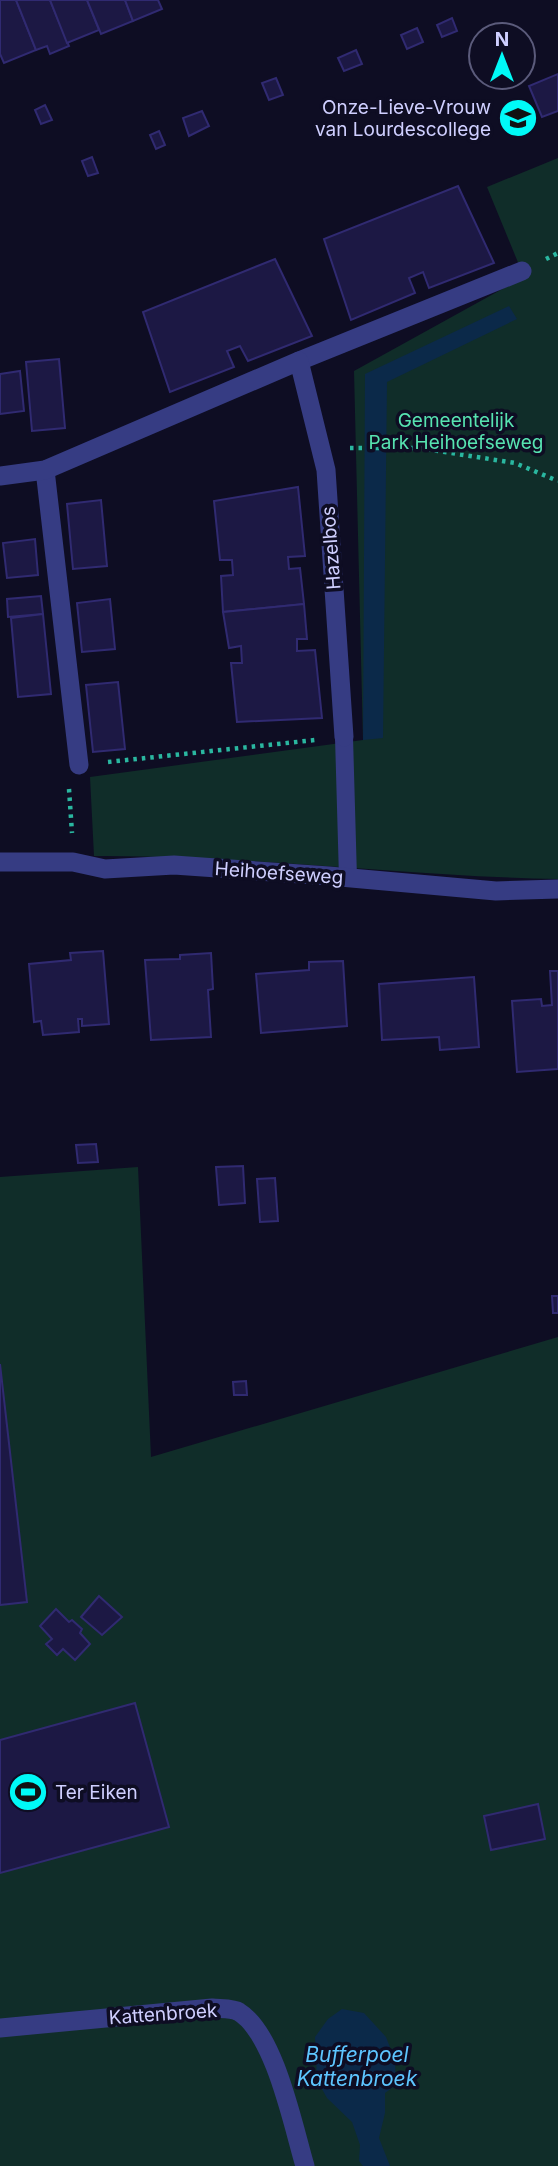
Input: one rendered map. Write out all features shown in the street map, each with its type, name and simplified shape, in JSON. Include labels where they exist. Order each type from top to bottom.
[{"type":"street","points":[[0,476],[45,470],[299,361],[522,271]]},
{"type":"street","name":"Hazelbos","points":[[299,361],[326,470],[345,737]]},
{"type":"street","points":[[45,470],[79,765]]},
{"type":"street","name":"Heihoefseweg","points":[[0,862],[73,862],[106,869],[174,865],[496,891],[558,889]]},
{"type":"street","name":"Kattenbroek","points":[[0,2028],[212,2008],[238,2011],[257,2029],[275,2066],[305,2166]]},
{"type":"lane","points":[[345,737],[348,878]]},
{"type":"path","points":[[344,448],[419,448],[515,463],[558,481]]},
{"type":"path","points":[[73,862],[68,776],[79,765],[345,737]]},
{"type":"green space","name":"Gemeentelijk Park Heihoefseweg","points":[[558,158],[558,879],[210,859],[94,856],[90,777],[363,740],[354,371],[524,277],[487,187]]},
{"type":"green space","points":[[138,1167],[151,1457],[558,1337],[558,2166],[0,2166],[0,1177]]},
{"type":"water","points":[[509,306],[517,319],[387,382],[383,738],[363,740],[365,374]]},
{"type":"water","name":"Bufferpoel Kattenbroek","points":[[342,2009],[364,2013],[386,2037],[395,2060],[396,2085],[385,2093],[385,2113],[379,2138],[390,2166],[363,2166],[359,2161],[360,2145],[352,2122],[327,2098],[317,2080],[315,2037],[328,2019]]},
{"type":"building","points":[[0,0],[16,0],[36,50],[4,63],[0,54]]},
{"type":"building","points":[[16,0],[50,0],[69,46],[50,54],[47,46],[36,50]]},
{"type":"building","points":[[50,0],[87,0],[99,30],[67,43]]},
{"type":"building","points":[[87,0],[125,0],[133,21],[101,34]]},
{"type":"building","points":[[125,0],[158,0],[162,9],[133,21]]},
{"type":"building","points":[[452,18],[457,31],[442,37],[437,25]]},
{"type":"building","points":[[417,28],[423,42],[407,49],[401,35]]},
{"type":"building","points":[[356,50],[362,64],[344,71],[338,58]]},
{"type":"building","points":[[558,74],[558,111],[542,117],[531,91],[537,91],[537,83]]},
{"type":"building","points":[[276,78],[283,95],[269,100],[262,83]]},
{"type":"building","points":[[45,105],[52,120],[41,124],[35,110]]},
{"type":"building","points":[[202,111],[209,126],[189,136],[183,118]]},
{"type":"building","points":[[159,131],[165,145],[156,149],[150,135]]},
{"type":"building","points":[[92,157],[98,173],[88,176],[82,161]]},
{"type":"building","points":[[458,186],[494,263],[429,288],[423,272],[409,278],[415,293],[351,320],[324,239]]},
{"type":"building","points":[[275,259],[312,336],[248,361],[240,346],[227,351],[234,367],[170,392],[143,312]]},
{"type":"building","points":[[59,359],[65,428],[32,431],[26,362]]},
{"type":"building","points":[[20,371],[24,411],[0,414],[0,374]]},
{"type":"building","points":[[298,487],[305,556],[288,557],[289,569],[300,568],[304,604],[223,612],[221,576],[233,575],[232,560],[220,560],[214,501]]},
{"type":"building","points":[[101,500],[107,566],[73,569],[67,504]]},
{"type":"building","points":[[35,539],[38,575],[7,578],[3,543]]},
{"type":"building","points":[[41,596],[43,614],[8,617],[7,599]]},
{"type":"building","points":[[110,599],[115,649],[82,652],[77,603]]},
{"type":"building","points":[[304,604],[307,639],[297,639],[297,651],[315,650],[322,718],[237,722],[231,663],[242,663],[241,646],[229,648],[223,612]]},
{"type":"building","points":[[43,614],[51,694],[18,697],[11,618]]},
{"type":"building","points":[[118,682],[125,749],[93,752],[86,685]]},
{"type":"building","points":[[103,951],[109,1024],[82,1026],[82,1019],[78,1019],[79,1032],[43,1035],[41,1021],[34,1022],[29,964],[71,960],[70,953]]},
{"type":"building","points":[[211,953],[213,989],[208,990],[211,1037],[151,1040],[145,960],[180,959],[180,955]]},
{"type":"building","points":[[343,961],[347,1026],[261,1033],[256,974],[309,970],[309,962]]},
{"type":"building","points":[[550,971],[558,971],[558,1069],[517,1072],[512,1001],[541,999],[542,1006],[552,1005]]},
{"type":"building","points":[[474,977],[479,1047],[440,1050],[439,1037],[382,1040],[379,984]]},
{"type":"building","points":[[96,1144],[98,1162],[78,1163],[76,1145]]},
{"type":"building","points":[[243,1166],[245,1203],[219,1205],[216,1167]]},
{"type":"building","points":[[275,1178],[278,1221],[260,1222],[257,1179]]},
{"type":"building","points":[[552,1296],[558,1296],[558,1313],[553,1313]]},
{"type":"building","points":[[0,1364],[27,1602],[0,1605]]},
{"type":"building","points":[[246,1381],[247,1395],[234,1395],[233,1382]]},
{"type":"building","points":[[99,1596],[122,1617],[102,1635],[81,1617]]},
{"type":"building","points":[[56,1609],[69,1622],[72,1620],[82,1629],[80,1633],[90,1644],[75,1660],[63,1649],[57,1655],[46,1644],[52,1639],[40,1626]]},
{"type":"building","points":[[135,1703],[169,1827],[0,1873],[0,1740]]},
{"type":"building","points":[[538,1804],[545,1839],[491,1850],[484,1816]]},
{"type":"place","name":"Onze-Lieve-Vrouw van Lourdescollege","points":[[518,118]]},
{"type":"place","name":"Ter Eiken","points":[[28,1792]]}]
